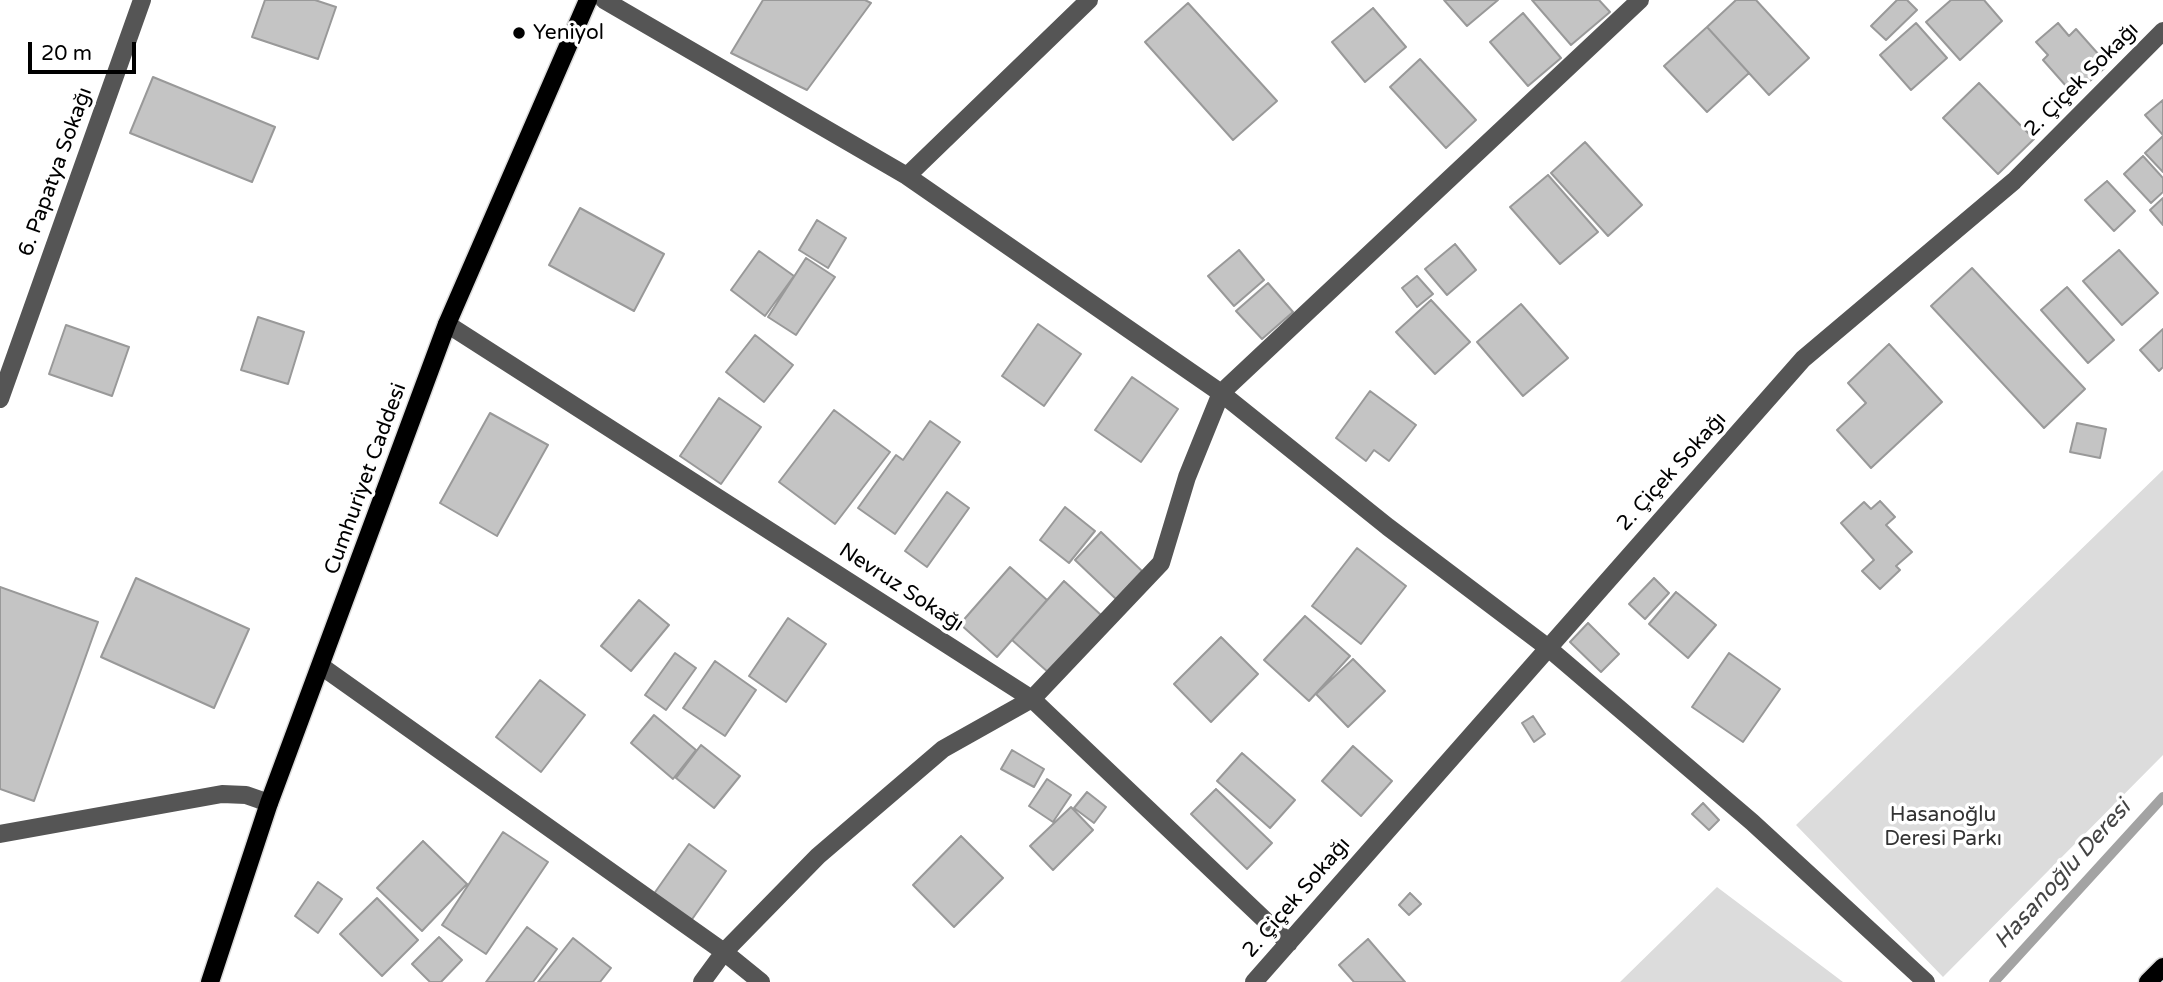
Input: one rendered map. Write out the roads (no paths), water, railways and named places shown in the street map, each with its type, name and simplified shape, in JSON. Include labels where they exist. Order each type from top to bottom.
[{"type":"main road","name":"Cumhuriyet Caddesi","points":[[210,982],[269,803],[447,324],[588,0]]},
{"type":"main road","points":[[2148,982],[2163,967]]},
{"type":"street","name":"6. Papatya Sokağı","points":[[0,399],[142,0]]},
{"type":"street","points":[[604,0],[907,176],[1221,393],[1388,527],[1547,647],[1752,822],[1926,982]]},
{"type":"street","points":[[907,176],[1088,0]]},
{"type":"street","points":[[702,982],[724,952],[818,856],[943,749],[1032,699],[1161,563],[1187,477],[1221,393],[1640,0]]},
{"type":"street","name":"2. Çiçek Sokağı","points":[[1254,982],[1802,359],[2014,181],[2163,31]]},
{"type":"street","name":"Nevruz Sokağı","points":[[447,324],[1032,699],[1289,943]]},
{"type":"street","points":[[321,666],[724,952],[761,982]]},
{"type":"street","points":[[0,834],[222,794],[246,795],[269,803]]},
{"type":"waterway","name":"Hasanoğlu Deresi","points":[[1994,982],[2163,797]]},
{"type":"place","name":"Yeniyol","points":[[519,33]]},
{"type":"park label","name":"Hasanoğlu Deresi Parkı","points":[[1943,827]]}]
